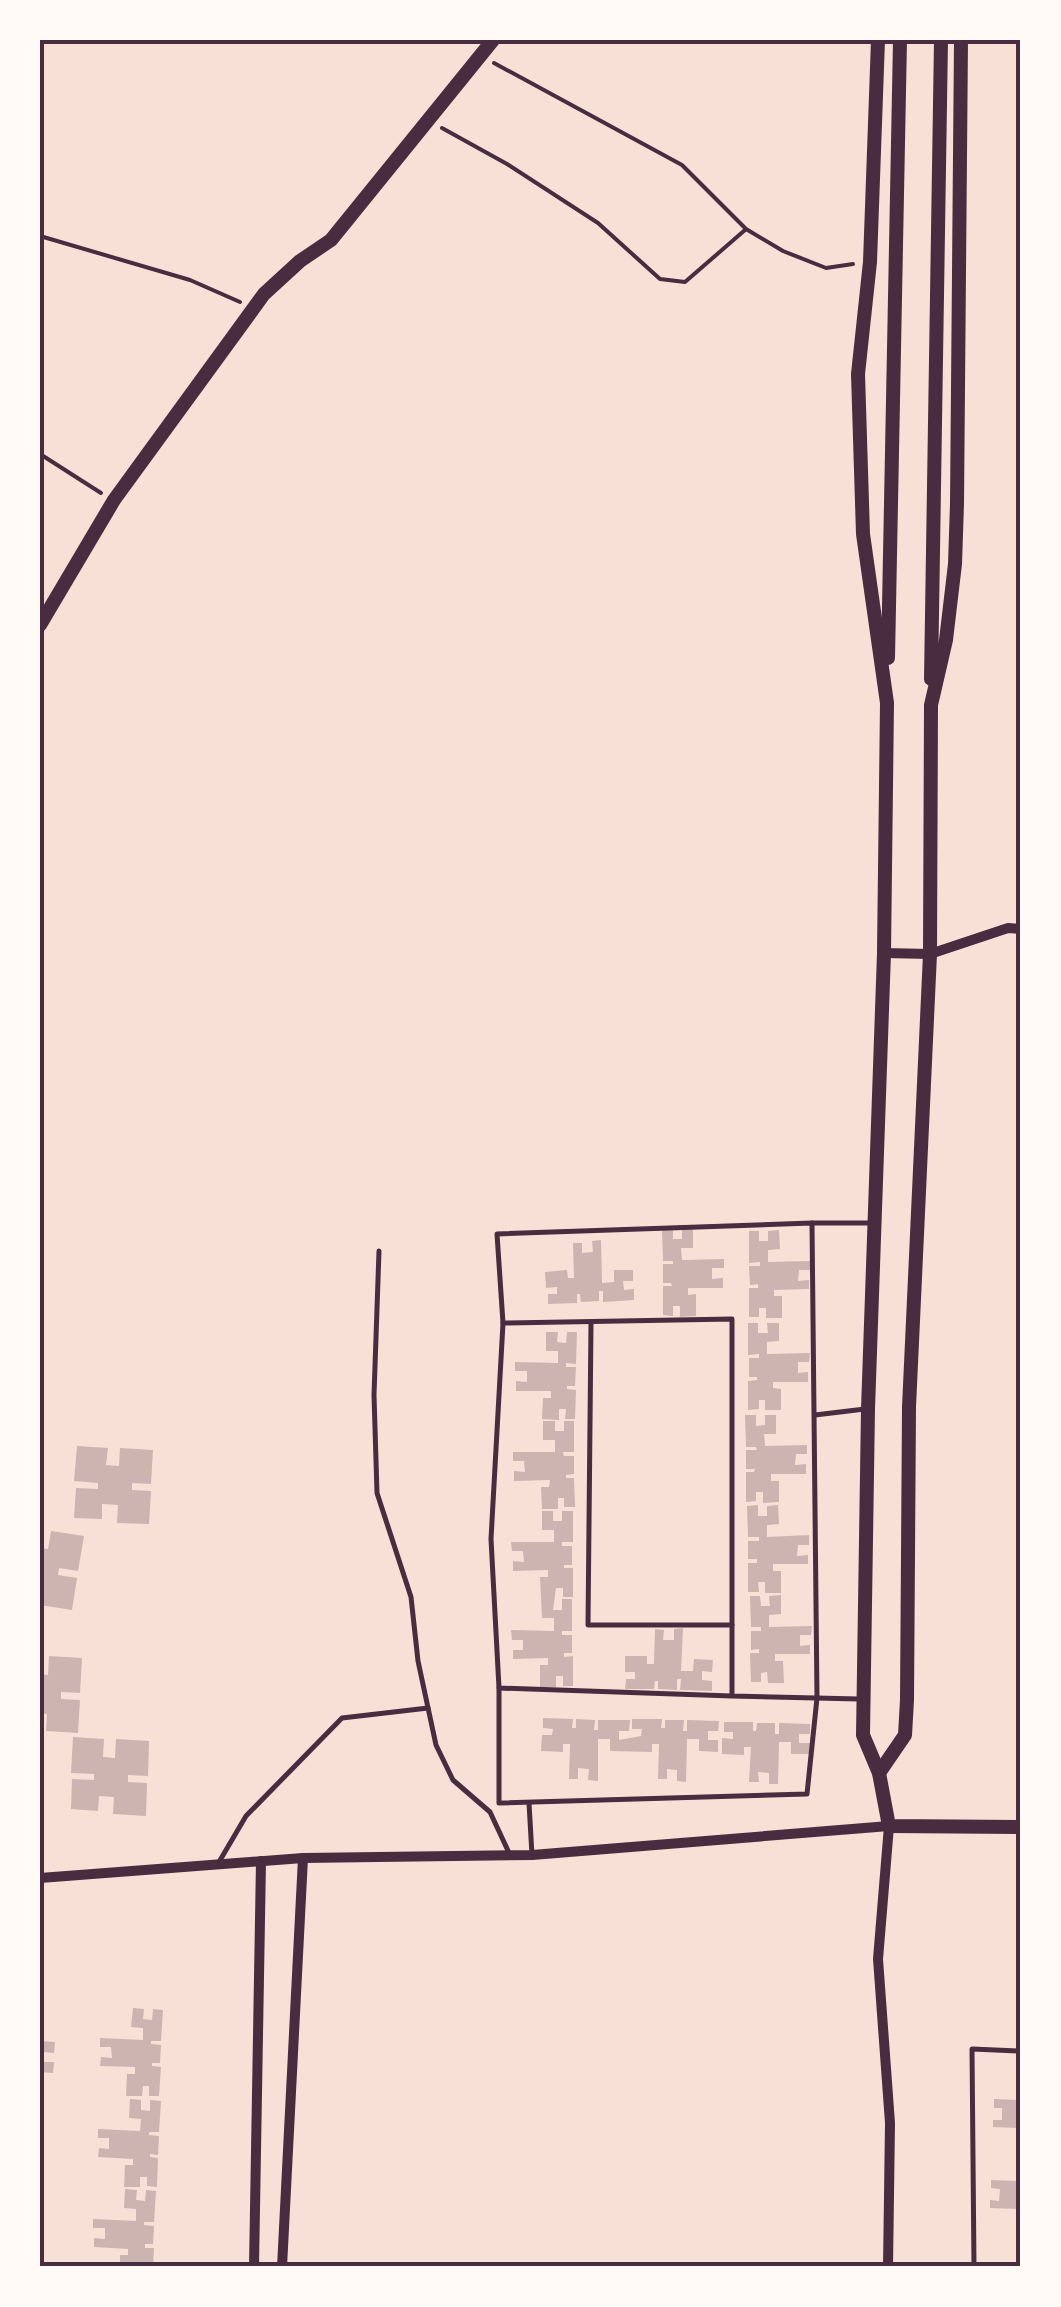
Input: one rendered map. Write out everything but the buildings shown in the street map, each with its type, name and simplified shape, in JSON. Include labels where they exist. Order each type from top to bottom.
[{"type":"street","points":[[40,625],[114,500],[253,308],[300,261],[332,240],[493,40]]},
{"type":"street","points":[[878,40],[870,262],[858,374],[863,518],[888,703]]},
{"type":"street","points":[[888,2267],[890,2123],[878,1959],[889,1826],[879,1773],[863,1734],[868,1409],[884,953],[900,40]]},
{"type":"street","points":[[879,1773],[905,1735],[907,1700],[909,1407],[930,954],[941,40]]},
{"type":"street","points":[[931,705],[946,640],[955,564],[961,40]]},
{"type":"street","points":[[884,953],[930,954],[1008,928],[1021,928]]},
{"type":"street","points":[[40,1878],[303,1858],[532,1855],[889,1826],[1021,1826]]},
{"type":"street","points":[[282,2267],[303,1858]]},
{"type":"street","points":[[254,2267],[261,1861]]},
{"type":"lane","points":[[812,1224],[817,1698],[806,1794],[498,1802],[500,1688],[492,1539],[503,1322],[497,1234],[812,1224],[876,1223]]},
{"type":"lane","points":[[379,1252],[374,1395],[377,1493],[411,1597],[418,1661],[436,1745],[453,1780],[490,1812],[510,1855]]},
{"type":"lane","points":[[503,1322],[732,1318],[732,1696]]},
{"type":"lane","points":[[591,1321],[588,1625],[732,1625]]},
{"type":"lane","points":[[815,1415],[868,1409]]},
{"type":"lane","points":[[500,1688],[864,1699]]},
{"type":"lane","points":[[218,1864],[246,1816],[342,1718],[428,1708]]},
{"type":"lane","points":[[529,1802],[532,1855]]},
{"type":"lane","points":[[974,2267],[972,2048],[1021,2051]]},
{"type":"path","points":[[481,56],[682,165],[746,229],[784,251],[826,268],[870,262]]},
{"type":"path","points":[[430,121],[507,164],[598,223],[660,279],[685,282],[746,229]]},
{"type":"path","points":[[40,236],[190,280],[253,308]]},
{"type":"path","points":[[40,454],[114,500]]}]
